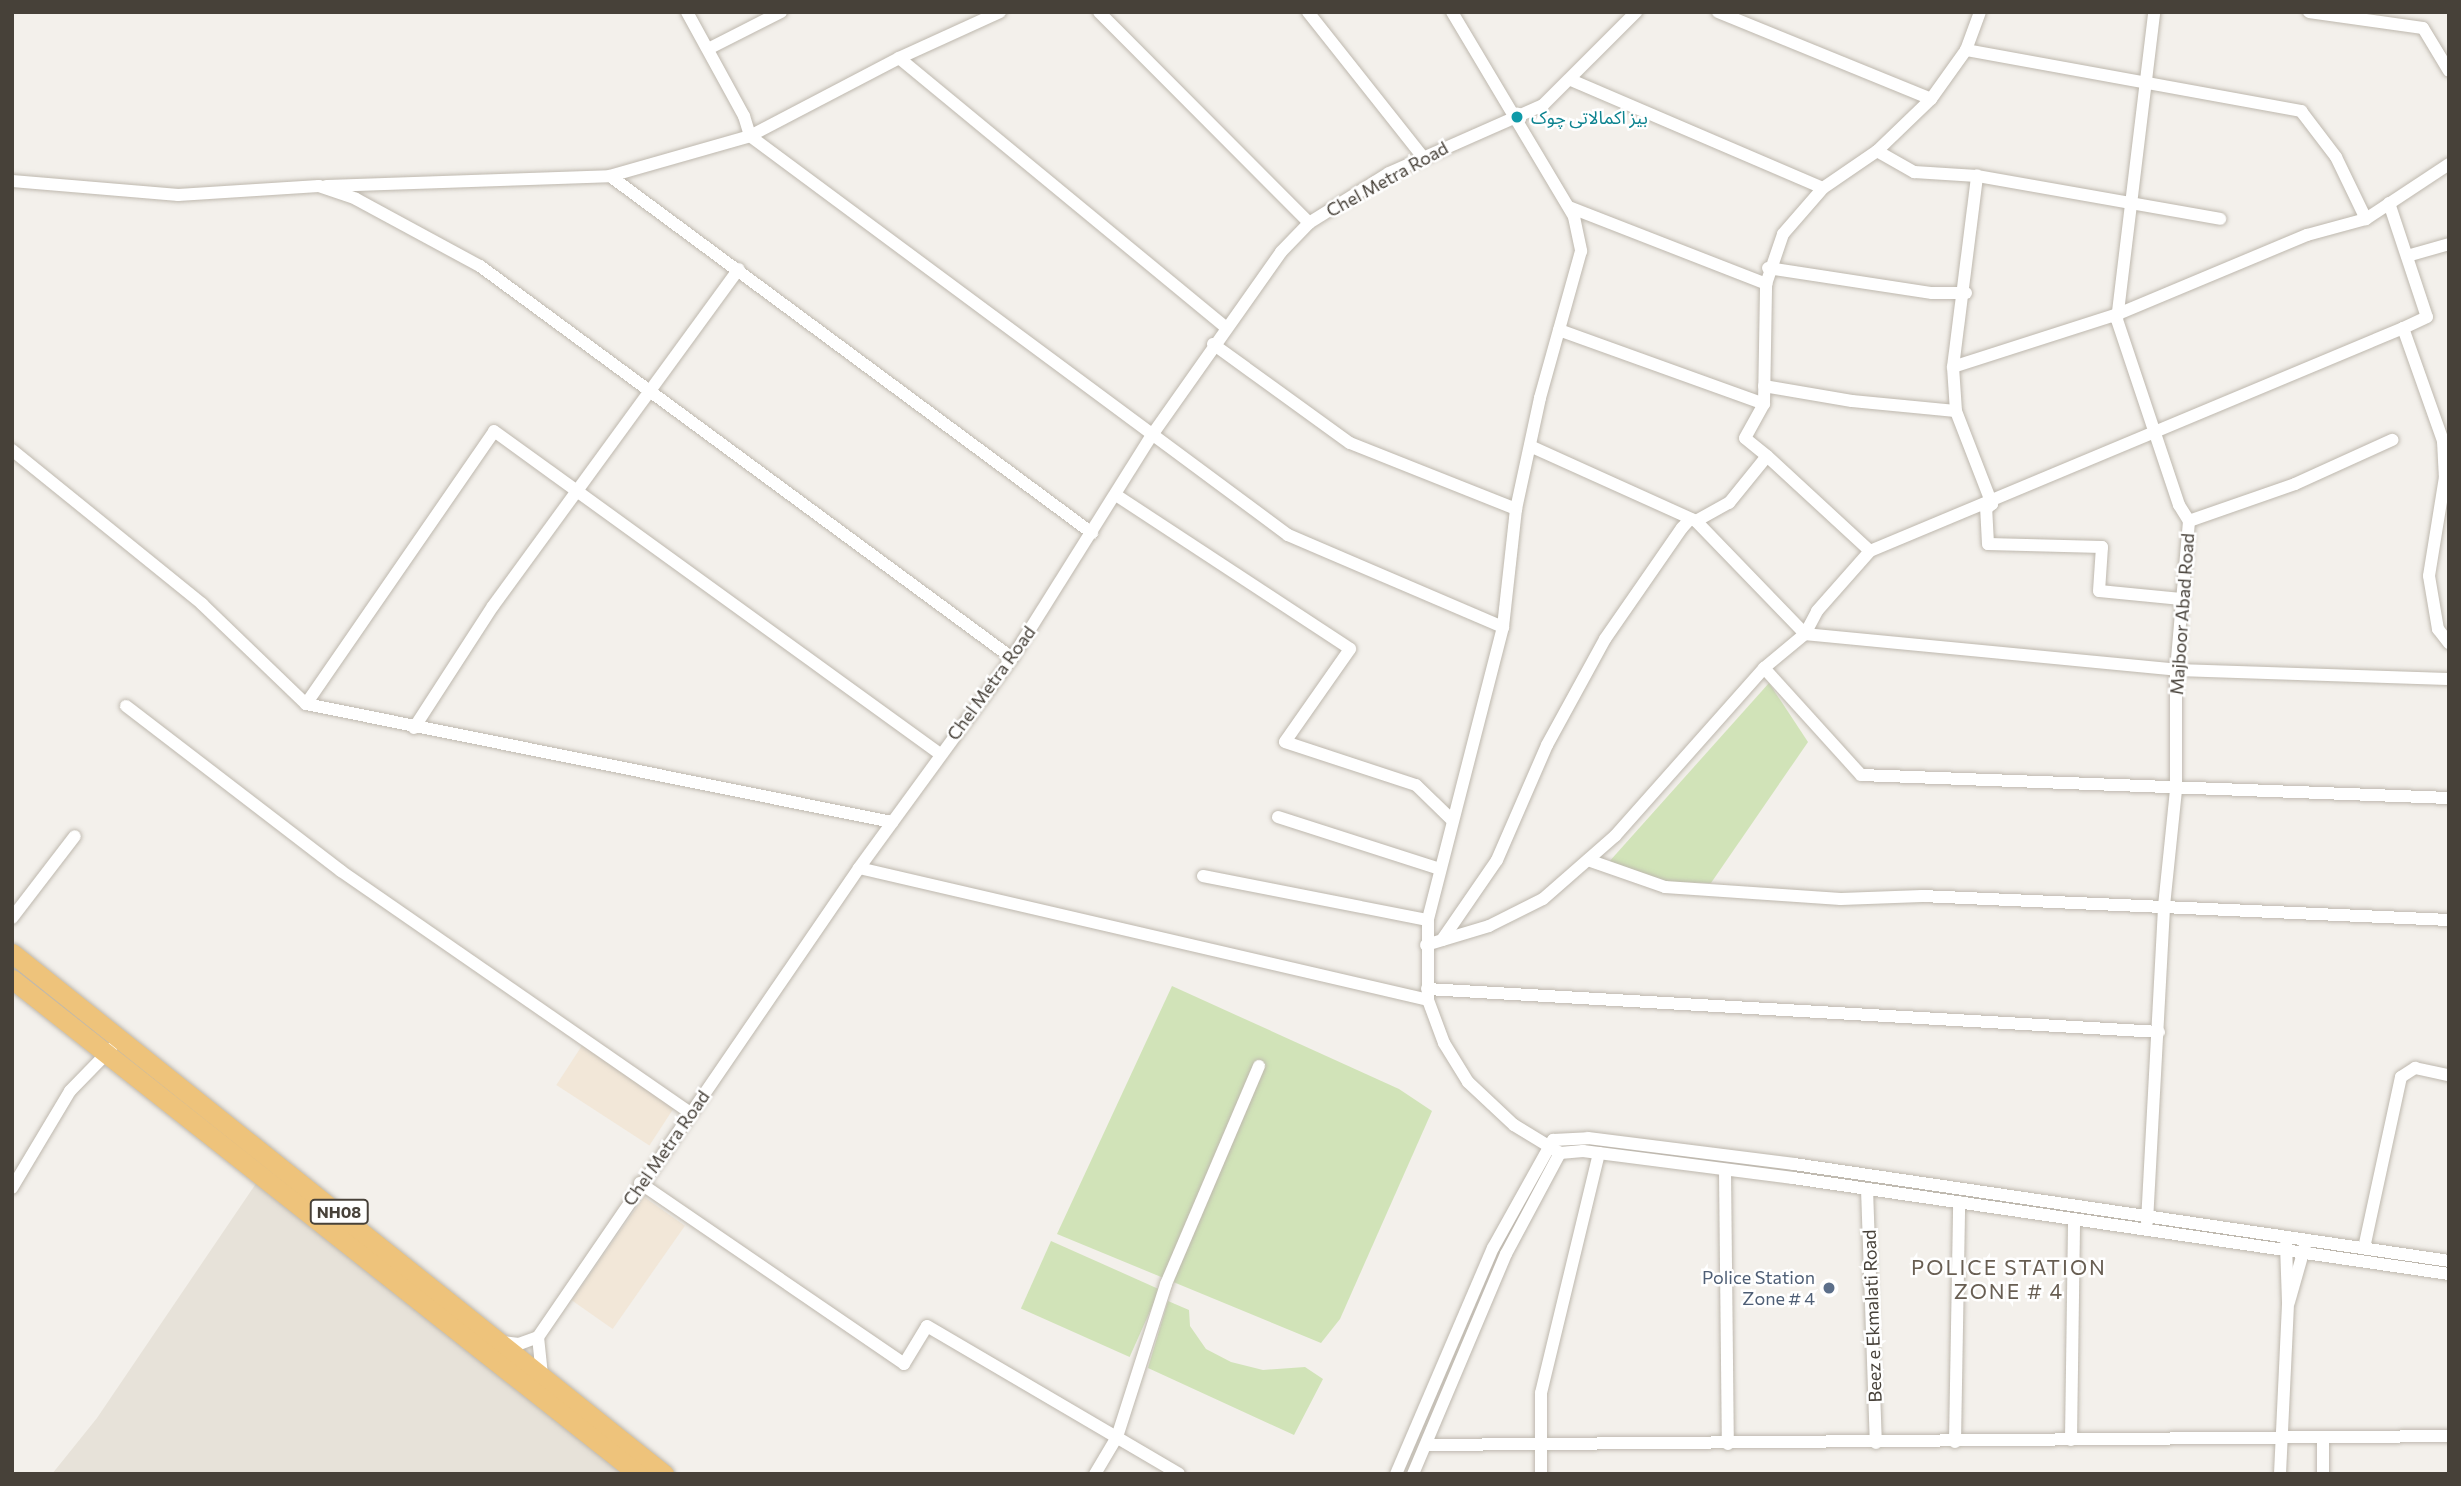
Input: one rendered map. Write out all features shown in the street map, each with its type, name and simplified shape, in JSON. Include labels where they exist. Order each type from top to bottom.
[{"type":"highway","name":"NH08","points":[[12,953],[111,1048],[638,1474]]},
{"type":"highway","name":"NH08","points":[[12,979],[246,1137],[664,1474]]},
{"type":"street","points":[[687,12],[744,116],[750,136],[1288,535],[1503,627]]},
{"type":"street","points":[[708,49],[781,12]]},
{"type":"street","points":[[12,181],[178,195],[319,186],[610,176],[750,136],[899,58],[1000,12]]},
{"type":"street","points":[[1099,12],[1309,223]]},
{"type":"street","points":[[1308,12],[1423,157]]},
{"type":"street","points":[[1452,12],[1569,207],[1581,251],[1516,509],[1503,627],[1451,819],[1427,920],[1428,994],[1444,1043],[1468,1082],[1514,1125],[1560,1153],[1599,1153],[2074,1219],[2147,1223]]},
{"type":"street","name":"Chel Metra Road","points":[[538,1337],[640,1183],[859,868],[1012,658],[1152,435],[1213,344],[1281,252],[1309,223],[1423,157],[1543,105],[1571,80],[1636,12]]},
{"type":"street","points":[[1718,12],[1931,99]]},
{"type":"street","points":[[1870,551],[1745,438],[1764,404],[1768,268],[1783,234],[1823,188],[1877,151],[1931,99],[1966,50],[1980,12]]},
{"type":"street","name":"Majboor Abad Road","points":[[2147,1223],[2164,906],[2176,790],[2176,670],[2189,521],[2179,505],[2118,314],[2154,12]]},
{"type":"street","points":[[2309,12],[2423,28],[2449,71]]},
{"type":"street","points":[[1966,50],[2301,111],[2336,157],[2366,219]]},
{"type":"street","points":[[899,58],[1225,327]]},
{"type":"street","points":[[1571,80],[1823,188]]},
{"type":"street","points":[[1877,151],[1914,172],[1977,176],[2220,219]]},
{"type":"street","points":[[1953,367],[2118,314],[2307,235],[2366,219],[2449,164]]},
{"type":"street","points":[[610,176],[1092,533]]},
{"type":"street","points":[[1977,176],[1966,293],[1953,367],[1956,411],[1992,504]]},
{"type":"street","points":[[319,186],[356,199],[480,266],[652,389],[1012,658]]},
{"type":"street","points":[[1426,945],[1489,926],[1543,900],[1615,836],[1764,668],[1805,634],[1817,611],[1870,551],[1992,504],[2155,429],[2427,317],[2389,203]]},
{"type":"street","points":[[1569,207],[1766,284]]},
{"type":"street","points":[[2407,256],[2449,244]]},
{"type":"street","points":[[1768,268],[1932,293],[1966,293]]},
{"type":"street","points":[[414,728],[575,492],[739,269]]},
{"type":"street","points":[[2403,328],[2446,441],[2445,477],[2428,576],[2438,629],[2449,643]]},
{"type":"street","points":[[1559,330],[1764,404]]},
{"type":"street","points":[[1213,344],[1350,443],[1516,509]]},
{"type":"street","points":[[1764,386],[1852,401],[1956,411]]},
{"type":"street","points":[[306,704],[495,431],[575,492],[940,754]]},
{"type":"street","points":[[2189,521],[2295,484],[2392,440]]},
{"type":"street","points":[[1530,446],[1696,521],[1805,634],[2176,670],[2449,679]]},
{"type":"street","points":[[12,450],[202,604],[306,704],[414,728],[892,822]]},
{"type":"street","points":[[1443,940],[1497,860],[1547,745],[1605,639],[1682,528],[1690,519],[1696,521],[1728,503],[1767,456]]},
{"type":"street","points":[[1116,495],[1350,649],[1285,742],[1416,785],[1451,819]]},
{"type":"street","points":[[1992,504],[1986,509],[1988,544],[2102,547],[2099,591],[2181,599]]},
{"type":"street","points":[[1764,668],[1861,775],[2176,790],[2449,797]]},
{"type":"street","points":[[126,706],[341,872],[690,1113]]},
{"type":"street","points":[[1278,817],[1440,869]]},
{"type":"street","points":[[12,918],[75,836]]},
{"type":"street","points":[[1588,860],[1665,887],[1841,900],[1922,896],[2449,920]]},
{"type":"street","points":[[859,868],[1428,994],[2158,1032]]},
{"type":"street","points":[[1203,876],[1427,920]]},
{"type":"street","points":[[12,1188],[71,1091],[111,1048]]},
{"type":"street","points":[[1095,1474],[1117,1437],[1166,1284],[1259,1066]]},
{"type":"street","points":[[2364,1248],[2401,1077],[2415,1068],[2449,1075]]},
{"type":"street","points":[[1404,1457],[1415,1468],[1460,1366],[1493,1248],[1547,1146],[1553,1140],[1587,1138],[2286,1243],[2449,1274]]},
{"type":"street","points":[[1396,1474],[1447,1360],[1560,1153]]},
{"type":"street","points":[[1541,1474],[1541,1393],[1599,1153]]},
{"type":"street","points":[[1725,1170],[1728,1444]]},
{"type":"street","points":[[640,1183],[904,1364],[927,1326],[1180,1474]]},
{"type":"street","name":"Beez e Ekmalati Road","points":[[1867,1189],[1876,1443]]},
{"type":"street","points":[[1955,1442],[1959,1202]]},
{"type":"street","points":[[2071,1440],[2074,1219]]},
{"type":"street","points":[[2280,1474],[2279,1437],[2288,1303],[2286,1243]]},
{"type":"street","points":[[2305,1246],[2364,1248],[2449,1261]]},
{"type":"street","points":[[2288,1303],[2305,1246]]},
{"type":"street","points":[[1493,1248],[1506,1254]]},
{"type":"street","points":[[502,1342],[519,1344],[538,1337],[542,1377]]},
{"type":"street","points":[[1447,1360],[1460,1366]]},
{"type":"street","points":[[1426,1445],[2449,1436]]},
{"type":"street","points":[[2323,1437],[2323,1474]]},
{"type":"shaded area","points":[[583,1044],[676,1104],[649,1146],[556,1085]]},
{"type":"shaded area","points":[[259,1179],[645,1474],[52,1474],[97,1418]]},
{"type":"shaded area","points":[[644,1197],[685,1226],[613,1329],[572,1300]]},
{"type":"green space","points":[[1769,683],[1808,742],[1711,883],[1666,882],[1608,863]]},
{"type":"green space","points":[[1172,986],[1399,1089],[1432,1111],[1340,1319],[1321,1343],[1057,1234]]},
{"type":"green space","points":[[1051,1241],[1160,1289],[1130,1357],[1021,1309]]},
{"type":"green space","points":[[1168,1301],[1189,1310],[1190,1326],[1206,1349],[1231,1362],[1263,1370],[1305,1367],[1323,1379],[1294,1435],[1148,1368]]},
{"type":"place","name":"بیز اکمالاتی چوک","points":[[1517,117]]},
{"type":"place","name":"Police Station Zone # 4","points":[[1829,1288]]},
{"type":"district","name":"POLICE STATION ZONE # 4","points":[[2009,1279]]}]
